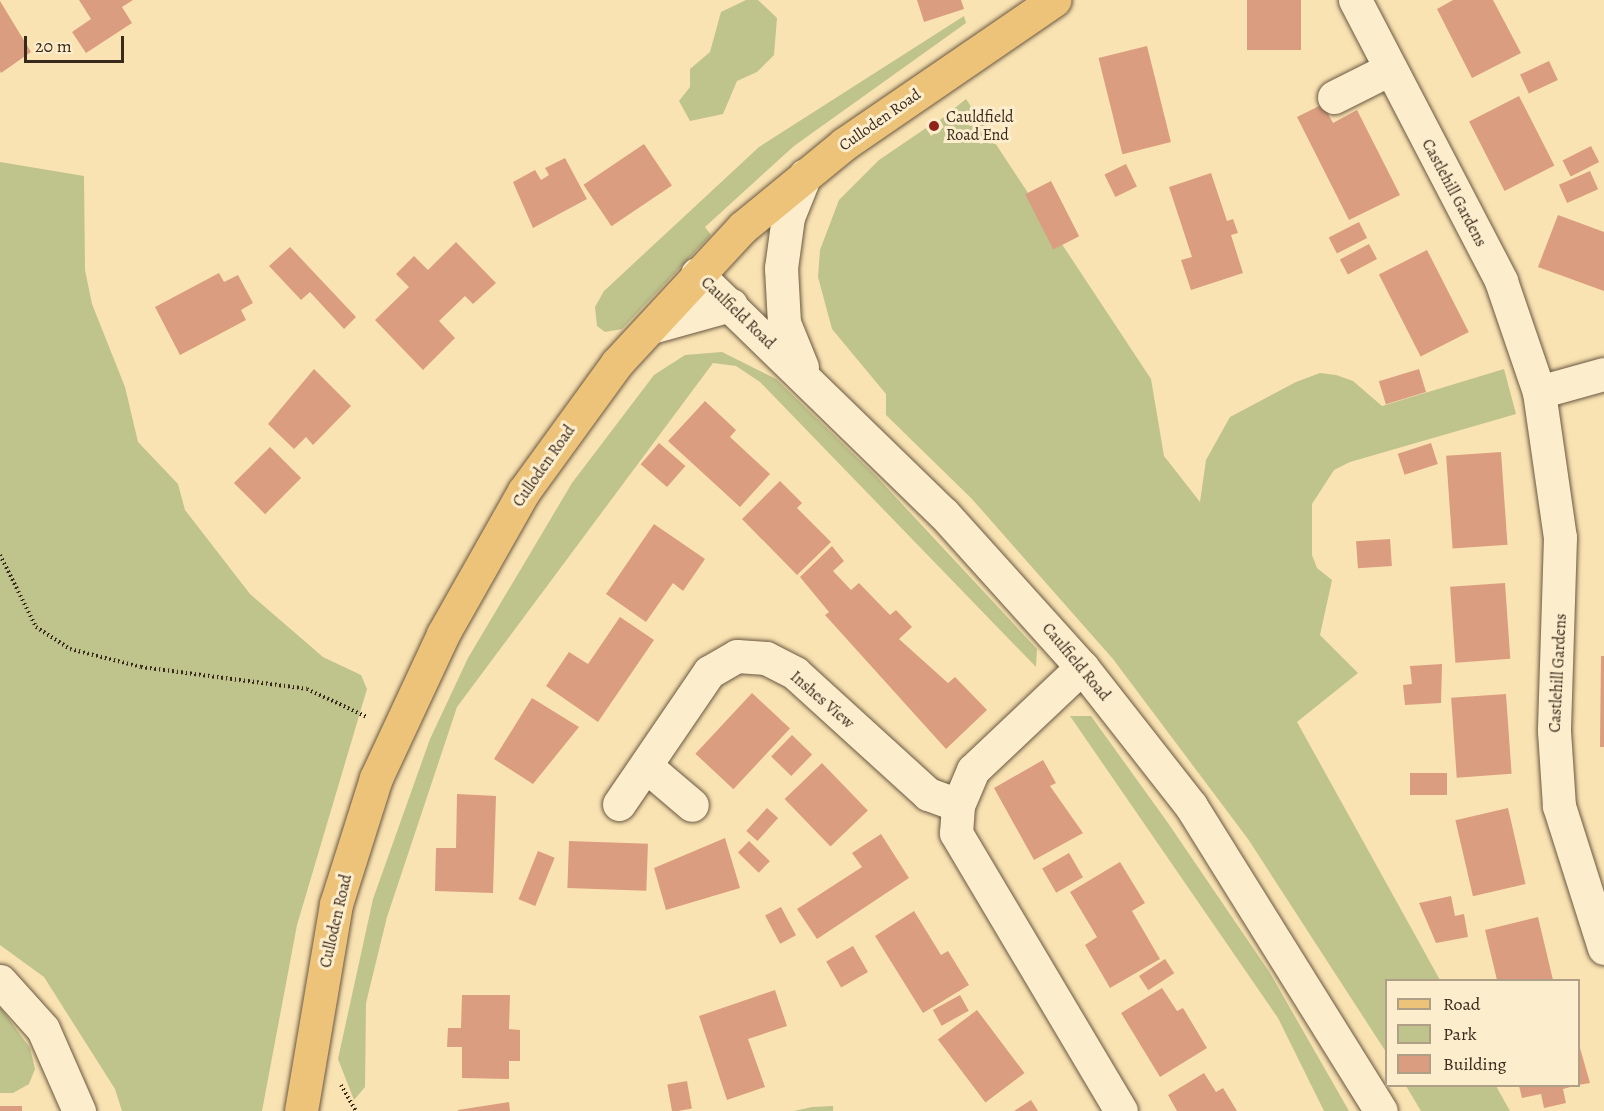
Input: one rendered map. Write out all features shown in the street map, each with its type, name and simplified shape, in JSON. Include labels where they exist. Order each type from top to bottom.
[{"type":"main road","name":"Culloden Road","points":[[301,1111],[336,904],[398,731],[443,634],[524,491],[617,363],[697,274],[805,175],[1054,0]]},
{"type":"street","name":"Castlehill Gardens","points":[[1355,0],[1501,282],[1539,392],[1561,547],[1554,731],[1559,806],[1604,948]]},
{"type":"street","points":[[1334,97],[1390,69]]},
{"type":"street","points":[[805,175],[788,217],[781,268],[784,323],[808,382]]},
{"type":"street","name":"Caulfield Road","points":[[697,274],[944,514],[1082,667],[1191,806],[1381,1111]]},
{"type":"street","points":[[651,327],[731,305]]},
{"type":"street","points":[[1539,392],[1604,374]]},
{"type":"street","name":"Inshes View","points":[[619,804],[709,672],[737,656],[766,658],[795,674],[928,794],[958,805]]},
{"type":"street","points":[[1082,667],[973,770],[958,805],[956,833],[1121,1111]]},
{"type":"street","points":[[646,766],[692,805]]},
{"type":"street","points":[[0,981],[43,1029],[79,1111]]},
{"type":"path","points":[[0,555],[36,627],[70,649],[141,667],[307,689],[398,731]]},
{"type":"green space","points":[[746,0],[758,0],[777,18],[774,55],[757,72],[737,81],[723,114],[690,121],[679,101],[690,87],[690,69],[710,52],[721,12]]},
{"type":"green space","points":[[964,16],[966,23],[794,146],[705,227],[711,235],[622,329],[605,332],[597,326],[595,307],[604,291],[759,147]]},
{"type":"green space","points":[[966,99],[1151,379],[1164,456],[1200,502],[1206,460],[1230,417],[1296,382],[1320,373],[1336,375],[1353,381],[1382,406],[1504,369],[1516,414],[1350,462],[1334,470],[1312,504],[1312,555],[1317,568],[1332,580],[1320,635],[1358,673],[1297,722],[1439,979],[1385,979],[1385,1050],[1248,839],[1113,659],[972,499],[886,415],[886,394],[832,329],[818,277],[820,250],[839,200],[879,160],[926,128],[931,136],[944,127],[940,120]]},
{"type":"green space","points":[[0,162],[84,176],[85,270],[92,304],[125,387],[138,442],[178,484],[185,510],[250,594],[323,657],[361,675],[367,689],[297,925],[262,1111],[122,1111],[115,1089],[44,977],[0,945]]},
{"type":"green space","points":[[722,352],[776,379],[876,476],[1037,649],[1036,667],[760,382],[736,366],[713,363],[457,707],[387,917],[366,1003],[365,1087],[354,1100],[338,1059],[373,899],[430,739],[468,658],[572,483],[654,375],[685,355]]},
{"type":"green space","points":[[1070,716],[1091,716],[1168,823],[1270,973],[1349,1111],[1324,1111],[1278,1018]]},
{"type":"green space","points":[[0,1007],[30,1048],[35,1069],[29,1084],[13,1093],[0,1093]]},
{"type":"green space","points":[[1407,1087],[1497,1087],[1510,1111],[1421,1111]]},
{"type":"green space","points":[[833,1106],[833,1111],[794,1111],[812,1107]]},
{"type":"building","points":[[79,0],[133,0],[122,7],[132,23],[86,53],[72,32],[91,19]]},
{"type":"building","points":[[917,0],[961,0],[964,9],[924,22]]},
{"type":"building","points":[[1247,0],[1301,0],[1301,50],[1247,50]]},
{"type":"building","points":[[1453,0],[1493,0],[1521,53],[1472,78],[1437,9]]},
{"type":"building","points":[[0,1],[31,52],[1,73],[0,71]]},
{"type":"building","points":[[1147,46],[1171,142],[1122,154],[1098,58]]},
{"type":"building","points":[[1549,61],[1558,80],[1529,94],[1520,75]]},
{"type":"building","points":[[1519,96],[1554,165],[1505,191],[1469,121]]},
{"type":"building","points":[[1323,104],[1333,123],[1357,110],[1400,195],[1349,220],[1297,117]]},
{"type":"building","points":[[644,144],[672,185],[611,226],[583,185]]},
{"type":"building","points":[[1591,146],[1599,162],[1571,177],[1562,161]]},
{"type":"building","points":[[565,158],[587,199],[533,228],[513,182],[535,170],[541,180],[549,175],[545,168]]},
{"type":"building","points":[[1126,164],[1137,186],[1115,197],[1104,175]]},
{"type":"building","points":[[1590,171],[1598,189],[1567,203],[1559,185]]},
{"type":"building","points":[[1211,173],[1227,221],[1233,219],[1238,233],[1231,235],[1243,273],[1191,290],[1181,260],[1192,257],[1169,187]]},
{"type":"building","points":[[1051,181],[1079,236],[1053,249],[1025,194]]},
{"type":"building","points":[[1558,215],[1604,232],[1604,291],[1538,267]]},
{"type":"building","points":[[1359,222],[1367,238],[1337,253],[1329,237]]},
{"type":"building","points":[[456,242],[496,283],[473,304],[465,296],[439,321],[455,338],[423,370],[375,320],[409,287],[396,274],[414,256],[428,270]]},
{"type":"building","points":[[1369,244],[1377,259],[1348,275],[1340,259]]},
{"type":"building","points":[[290,247],[356,317],[344,329],[310,292],[301,300],[269,266]]},
{"type":"building","points":[[1427,250],[1469,332],[1421,356],[1379,275]]},
{"type":"building","points":[[219,273],[224,282],[238,275],[253,303],[241,310],[246,320],[180,355],[155,307]]},
{"type":"building","points":[[314,369],[351,406],[313,445],[306,437],[294,449],[268,424]]},
{"type":"building","points":[[1419,369],[1426,392],[1386,404],[1379,381]]},
{"type":"building","points":[[705,401],[736,430],[730,437],[770,474],[740,507],[668,441]]},
{"type":"building","points":[[659,443],[685,466],[667,487],[641,464]]},
{"type":"building","points":[[1431,443],[1438,464],[1405,475],[1398,454]]},
{"type":"building","points":[[270,447],[301,478],[265,514],[234,483]]},
{"type":"building","points":[[1501,452],[1507,545],[1453,549],[1446,456]]},
{"type":"building","points":[[780,481],[802,503],[797,508],[831,542],[797,575],[742,519]]},
{"type":"building","points":[[654,524],[705,559],[683,591],[673,583],[646,622],[606,594]]},
{"type":"building","points":[[1390,539],[1392,566],[1358,568],[1356,541]]},
{"type":"building","points":[[832,546],[844,561],[833,571],[851,590],[859,583],[890,615],[896,610],[912,627],[899,639],[948,683],[955,677],[987,710],[946,749],[825,615],[829,612],[800,577]]},
{"type":"building","points":[[1505,583],[1510,659],[1455,663],[1450,587]]},
{"type":"building","points":[[620,617],[654,640],[598,722],[546,686],[569,652],[588,664]]},
{"type":"building","points":[[1601,656],[1604,656],[1604,747],[1600,747]]},
{"type":"building","points":[[1442,664],[1441,703],[1405,705],[1403,685],[1412,684],[1410,666]]},
{"type":"building","points":[[752,693],[790,728],[733,789],[695,754]]},
{"type":"building","points":[[1506,694],[1512,774],[1457,778],[1451,698]]},
{"type":"building","points":[[532,698],[579,727],[533,784],[494,759]]},
{"type":"building","points":[[792,735],[812,754],[791,776],[771,757]]},
{"type":"building","points":[[1043,760],[1056,783],[1050,786],[1083,833],[1034,860],[994,788]]},
{"type":"building","points":[[822,763],[868,810],[830,847],[785,799]]},
{"type":"building","points":[[1410,773],[1447,773],[1447,795],[1410,795]]},
{"type":"building","points":[[457,794],[496,796],[493,893],[435,891],[436,848],[456,848]]},
{"type":"building","points":[[767,808],[778,818],[757,841],[746,831]]},
{"type":"building","points":[[1508,808],[1526,884],[1473,896],[1455,820]]},
{"type":"building","points":[[881,834],[909,878],[817,939],[797,909],[862,867],[852,853]]},
{"type":"building","points":[[725,838],[740,888],[666,910],[654,868]]},
{"type":"building","points":[[569,841],[648,844],[646,891],[567,888]]},
{"type":"building","points":[[749,841],[770,861],[759,873],[738,853]]},
{"type":"building","points":[[538,851],[555,858],[535,906],[519,899]]},
{"type":"building","points":[[1069,853],[1083,877],[1056,893],[1042,868]]},
{"type":"building","points":[[1120,862],[1145,903],[1132,911],[1160,959],[1110,988],[1085,945],[1097,937],[1070,892]]},
{"type":"building","points":[[1451,896],[1455,916],[1464,914],[1468,937],[1436,943],[1419,903]]},
{"type":"building","points":[[781,907],[796,935],[780,944],[765,915]]},
{"type":"building","points":[[914,911],[941,955],[948,951],[969,985],[923,1013],[875,936]]},
{"type":"building","points":[[1538,917],[1553,979],[1497,979],[1485,930]]},
{"type":"building","points":[[853,946],[868,972],[841,987],[826,962]]},
{"type":"building","points":[[1165,959],[1174,973],[1148,990],[1139,976]]},
{"type":"building","points":[[1162,988],[1177,1011],[1183,1008],[1207,1048],[1160,1077],[1121,1013]]},
{"type":"building","points":[[775,990],[787,1026],[748,1039],[765,1087],[727,1100],[699,1016]]},
{"type":"building","points":[[462,995],[510,995],[509,1029],[520,1030],[520,1061],[509,1061],[509,1079],[462,1078],[462,1047],[447,1047],[448,1028],[461,1028]]},
{"type":"building","points":[[960,995],[969,1011],[942,1026],[933,1010]]},
{"type":"building","points":[[977,1010],[1025,1073],[985,1103],[938,1039]]},
{"type":"building","points":[[1580,1048],[1590,1083],[1580,1085]]},
{"type":"building","points":[[1204,1073],[1216,1092],[1223,1088],[1237,1111],[1177,1111],[1168,1095]]},
{"type":"building","points":[[687,1081],[692,1109],[672,1111],[667,1084]]},
{"type":"building","points":[[1519,1087],[1570,1087],[1563,1089],[1566,1103],[1544,1108],[1541,1094],[1522,1098]]},
{"type":"building","points":[[1031,1100],[1038,1111],[1014,1111]]},
{"type":"building","points":[[509,1102],[510,1111],[458,1111],[458,1110]]},
{"type":"building","points":[[0,1106],[22,1106],[22,1111],[0,1111]]},
{"type":"place","name":"Cauldfield Road End","points":[[934,126]]}]
